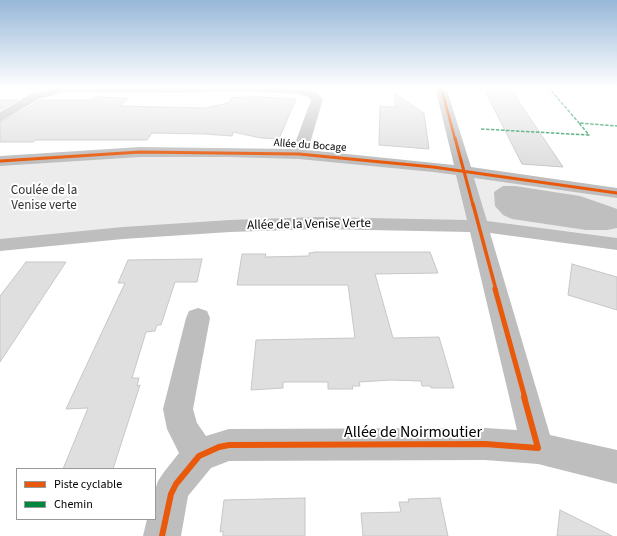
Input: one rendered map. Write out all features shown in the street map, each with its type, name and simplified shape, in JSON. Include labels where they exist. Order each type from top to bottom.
[{"type":"street","points":[[0,118],[10,112]]},
{"type":"street","points":[[299,154],[313,112]]},
{"type":"street","points":[[448,112],[538,448]]},
{"type":"street","name":"Allée du Bocage","points":[[0,161],[140,152],[299,154],[355,158],[617,194]]},
{"type":"street","name":"Allée de la Venise Verte","points":[[0,245],[123,233],[237,226],[326,223],[479,226],[617,244]]},
{"type":"street","points":[[198,318],[178,409],[185,434],[199,456]]},
{"type":"street","name":"Allée de Noirmoutier","points":[[162,536],[171,494],[176,484],[199,456],[210,450],[229,445],[485,444],[538,448],[617,467]]},
{"type":"green space","name":"Coulée de la Venise verte","points":[[277,153],[617,193],[617,244],[571,237],[319,223],[0,245],[0,161],[51,157]]},
{"type":"shaded area","points":[[503,186],[515,186],[580,196],[617,209],[617,228],[607,230],[586,230],[512,219],[503,215],[495,206],[494,192]]},
{"type":"building","points":[[20,112],[290,112],[279,139],[261,138],[233,132],[232,136],[152,133],[147,140],[36,140],[33,142],[0,142],[0,123]]},
{"type":"building","points":[[380,112],[424,113],[429,149],[379,145]]},
{"type":"building","points":[[496,112],[526,112],[563,167],[522,164]]},
{"type":"building","points":[[430,252],[438,273],[375,274],[393,338],[439,337],[454,388],[431,388],[431,386],[422,386],[421,381],[391,380],[359,382],[360,386],[352,386],[353,389],[328,389],[328,382],[283,382],[283,388],[251,390],[256,340],[355,338],[348,285],[237,285],[242,254],[266,254],[265,257],[309,256],[309,253]]},
{"type":"building","points":[[202,259],[197,282],[175,282],[161,325],[157,325],[155,331],[146,332],[132,378],[139,378],[137,386],[140,385],[113,468],[63,468],[88,408],[66,409],[125,283],[118,283],[128,260]]},
{"type":"building","points":[[26,262],[66,262],[0,362],[0,296]]},
{"type":"building","points":[[572,264],[617,277],[617,310],[568,295]]},
{"type":"building","points":[[305,498],[305,536],[223,536],[223,531],[220,532],[224,500]]},
{"type":"building","points":[[440,498],[448,536],[363,536],[361,513],[401,512],[399,502],[409,502],[408,499]]},
{"type":"building","points":[[560,510],[612,536],[557,536]]},
{"type":"marked path","points":[[570,112],[579,123]]},
{"type":"marked path","points":[[481,129],[589,135],[579,123],[617,126]]},
{"type":"cycle path","points":[[162,536],[171,494],[176,484],[199,456],[219,447],[229,445],[485,444],[538,448],[448,112]]},
{"type":"cycle path","points":[[0,161],[140,152],[299,154],[433,167],[617,193]]}]
